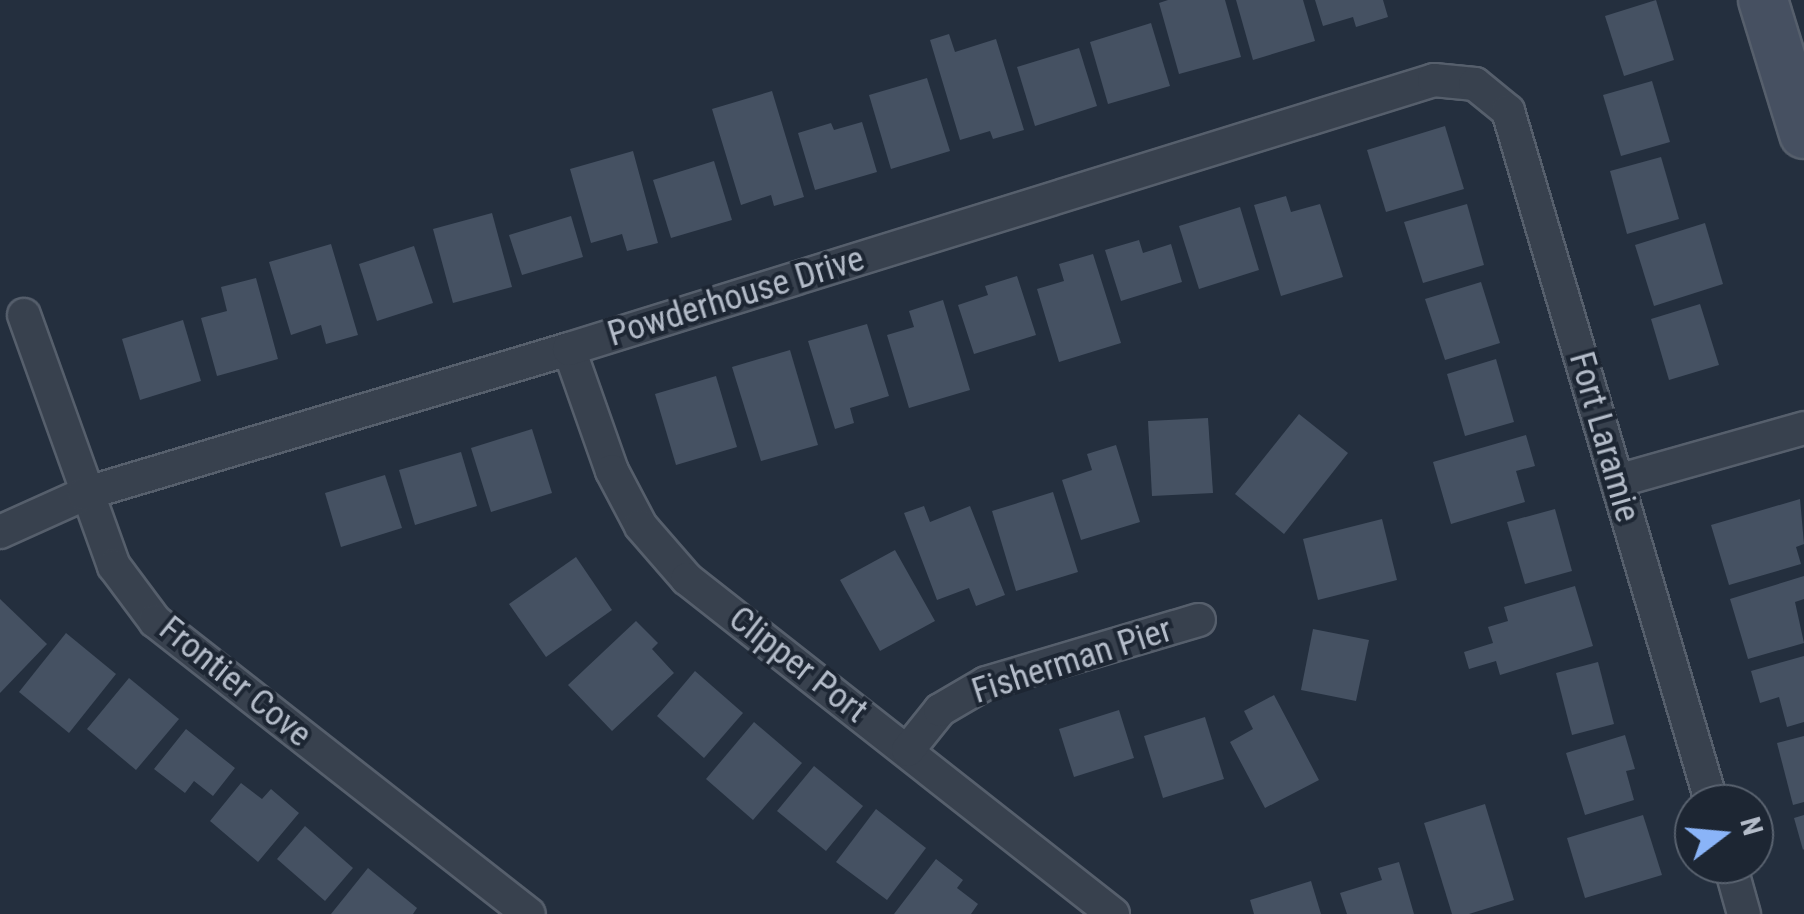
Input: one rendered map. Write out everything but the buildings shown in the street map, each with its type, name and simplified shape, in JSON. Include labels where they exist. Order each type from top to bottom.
[{"type":"main road","points":[[1763,0],[1804,134]]},
{"type":"street","name":"Powderhouse Drive","points":[[0,532],[84,494],[569,349],[1434,80],[1475,84]]},
{"type":"street","name":"Fort Laramie","points":[[1475,84],[1508,111],[1706,784]]},
{"type":"street","name":"Frontier Cove","points":[[24,315],[84,494],[114,566],[155,620],[530,914]]},
{"type":"street","name":"Clipper Port","points":[[569,349],[612,471],[642,526],[687,578],[1113,914]]},
{"type":"street","points":[[1617,481],[1804,428]]},
{"type":"street","name":"Fisherman Pier","points":[[908,750],[940,710],[986,683],[1199,620]]},
{"type":"street","points":[[1735,884],[1742,913]]}]
